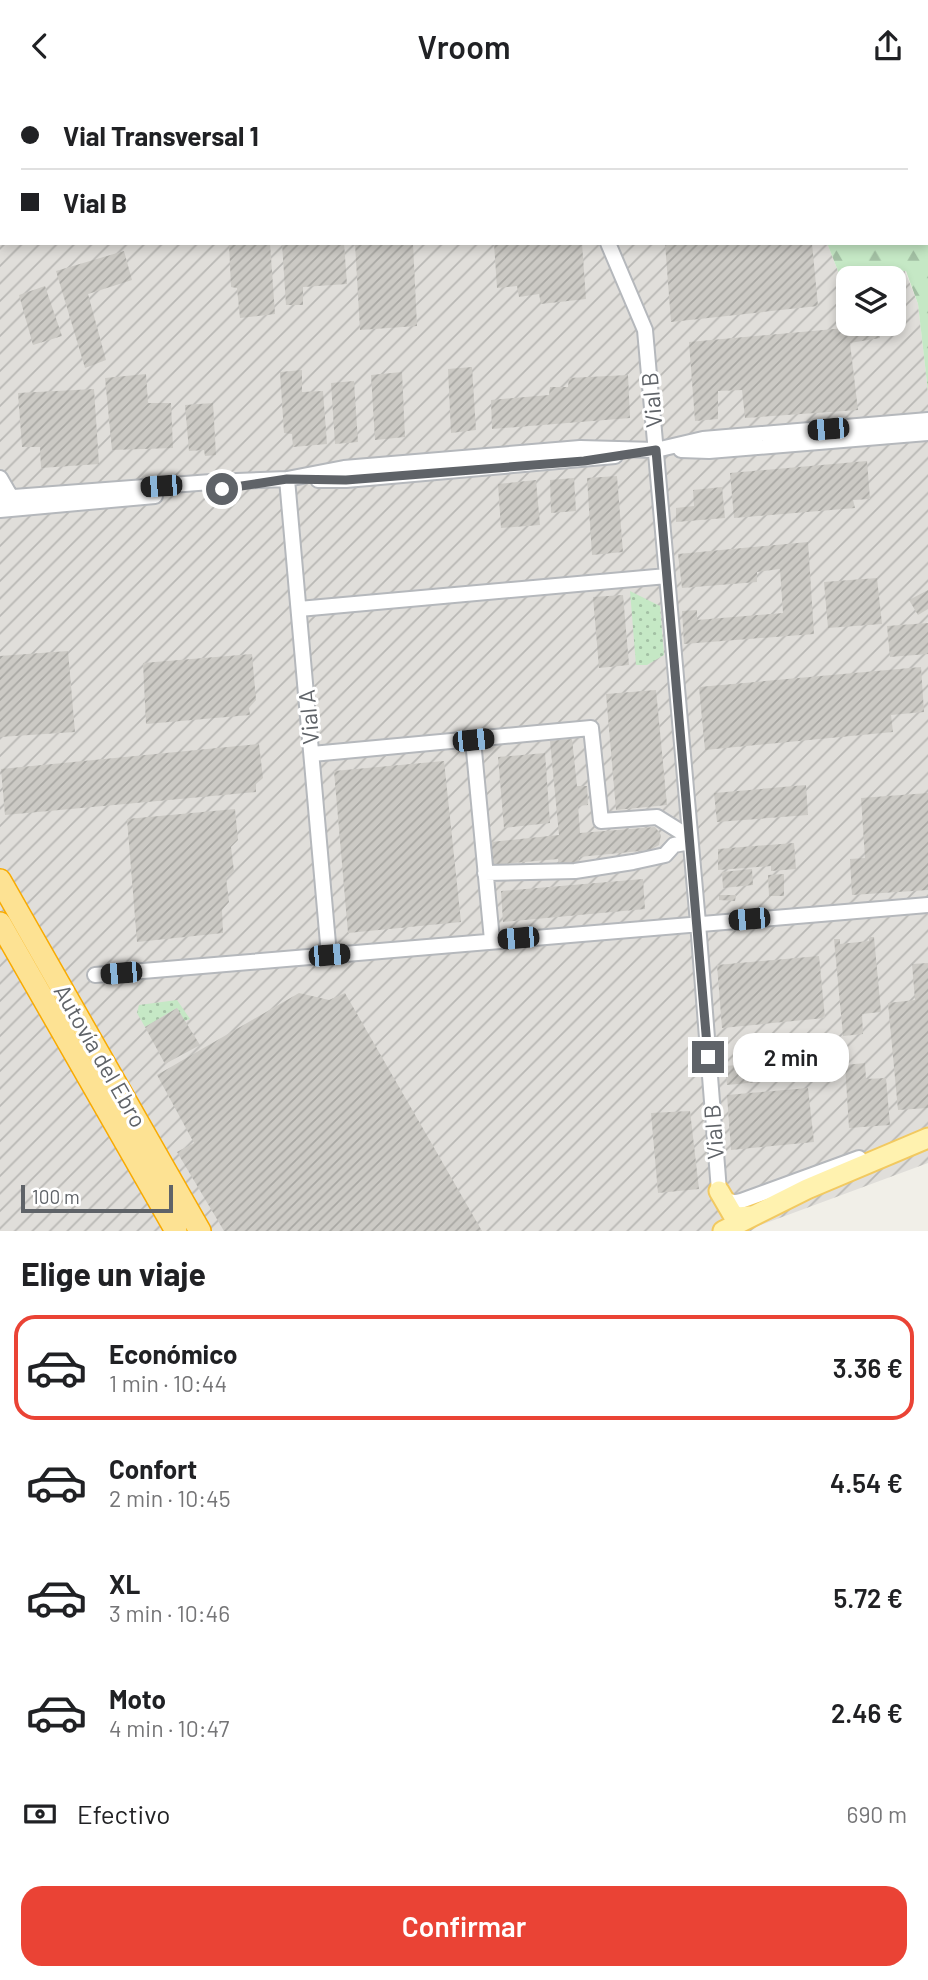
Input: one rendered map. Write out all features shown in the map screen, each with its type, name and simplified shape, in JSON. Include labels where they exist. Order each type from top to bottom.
[{"type":"highway","name":"Autovía del Ebro","points":[[0,880],[200,1231]]},
{"type":"highway","name":"Autovía del Ebro","points":[[0,923],[176,1231]]},
{"type":"highway","points":[[0,944],[164,1231]]},
{"type":"main road","points":[[719,1191],[720,1231],[780,1201],[928,1136]]},
{"type":"main road","points":[[735,1231],[824,1189],[928,1147]]},
{"type":"main road","points":[[780,1201],[806,1185],[869,1157],[872,1153]]},
{"type":"main road","points":[[719,1191],[733,1215],[750,1216]]},
{"type":"street","name":"Vial B","points":[[609,245],[645,330],[719,1191]]},
{"type":"street","points":[[656,450],[703,439],[928,420]]},
{"type":"street","points":[[0,510],[10,501],[211,482],[287,479],[344,468],[566,450],[709,451],[928,433]]},
{"type":"street","points":[[0,478],[10,501]]},
{"type":"street","name":"Vial A","points":[[287,479],[329,955]]},
{"type":"street","points":[[299,609],[667,576]]},
{"type":"street","points":[[312,754],[591,728],[601,821],[657,817],[690,838]]},
{"type":"street","points":[[473,740],[492,940]]},
{"type":"street","points":[[485,873],[575,870],[633,862],[665,855],[674,845],[690,838]]},
{"type":"street","points":[[95,975],[928,905]]},
{"type":"street","points":[[719,1191],[726,1201],[741,1202],[872,1153],[928,1136]]},
{"type":"shaded area","points":[[0,245],[828,245],[836,266],[836,336],[906,336],[906,274],[918,304],[928,392],[928,1163],[758,1226],[751,1231],[0,1231]]},
{"type":"green space","points":[[828,245],[928,245],[928,392],[918,304],[906,266],[836,266]]},
{"type":"green space","points":[[630,591],[660,606],[664,655],[647,665],[636,665]]},
{"type":"green space","points":[[177,1000],[190,1019],[184,1021],[177,1008],[145,1027],[137,1013],[139,1005]]},
{"type":"building","points":[[229,245],[270,245],[275,314],[240,318],[237,288],[231,287]]},
{"type":"building","points":[[282,245],[344,245],[347,284],[303,287],[303,305],[286,305]]},
{"type":"building","points":[[355,245],[413,245],[417,326],[360,330]]},
{"type":"building","points":[[494,245],[582,245],[586,299],[541,304],[539,294],[519,297],[517,286],[497,288]]},
{"type":"building","points":[[665,245],[812,245],[818,306],[671,322]]},
{"type":"building","points":[[124,251],[132,280],[88,294],[106,360],[85,368],[56,271]]},
{"type":"building","points":[[45,286],[62,336],[33,345],[19,295]]},
{"type":"building","points":[[836,329],[836,336],[880,338],[850,343],[858,410],[745,418],[742,390],[718,391],[718,419],[695,421],[689,342]]},
{"type":"building","points":[[472,367],[476,430],[451,433],[448,369]]},
{"type":"building","points":[[302,370],[302,392],[323,391],[327,444],[293,447],[292,434],[284,433],[280,372]]},
{"type":"building","points":[[402,372],[405,437],[375,440],[371,375]]},
{"type":"building","points":[[146,374],[148,403],[171,403],[173,448],[112,450],[105,378]]},
{"type":"building","points":[[628,375],[630,418],[492,429],[491,400],[549,395],[550,387],[568,387],[569,378]]},
{"type":"building","points":[[354,381],[358,442],[335,444],[331,383]]},
{"type":"building","points":[[94,389],[99,464],[41,468],[40,447],[22,447],[18,393]]},
{"type":"building","points":[[213,403],[216,455],[205,456],[204,450],[189,451],[185,405]]},
{"type":"building","points":[[867,461],[870,499],[853,500],[855,508],[734,518],[730,473]]},
{"type":"building","points":[[617,476],[623,552],[592,555],[587,478]]},
{"type":"building","points":[[574,478],[576,511],[551,513],[550,480]]},
{"type":"building","points":[[536,480],[540,525],[501,528],[498,484]]},
{"type":"building","points":[[722,487],[725,518],[676,522],[676,508],[694,506],[693,490]]},
{"type":"building","points":[[808,542],[814,634],[684,644],[682,611],[697,610],[697,620],[783,613],[780,569],[757,572],[757,582],[682,588],[678,554]]},
{"type":"building","points":[[877,578],[882,624],[828,628],[824,582]]},
{"type":"building","points":[[928,590],[928,609],[918,615],[909,600]]},
{"type":"building","points":[[623,595],[629,665],[599,668],[593,597]]},
{"type":"building","points":[[928,623],[928,654],[890,657],[887,626]]},
{"type":"building","points":[[68,651],[75,732],[0,737],[0,656]]},
{"type":"building","points":[[252,654],[256,700],[249,708],[250,715],[146,724],[143,663]]},
{"type":"building","points":[[921,667],[924,712],[891,715],[893,732],[705,750],[699,687]]},
{"type":"building","points":[[656,690],[667,805],[616,810],[606,694]]},
{"type":"building","points":[[572,739],[577,786],[587,786],[588,805],[578,806],[580,833],[655,827],[661,835],[659,845],[650,850],[579,857],[579,863],[559,865],[558,859],[493,865],[491,842],[559,835],[550,741]]},
{"type":"building","points":[[259,744],[263,778],[256,784],[256,792],[5,815],[1,769]]},
{"type":"building","points":[[545,753],[550,823],[504,828],[498,757]]},
{"type":"building","points":[[444,761],[461,922],[348,933],[334,771]]},
{"type":"building","points":[[806,785],[808,815],[717,822],[714,793]]},
{"type":"building","points":[[928,793],[928,890],[852,895],[850,859],[865,858],[861,798]]},
{"type":"building","points":[[235,809],[238,840],[231,847],[234,871],[226,878],[229,902],[222,910],[223,933],[137,942],[127,819]]},
{"type":"building","points":[[794,843],[796,869],[771,871],[771,866],[718,870],[718,849]]},
{"type":"building","points":[[752,869],[753,885],[723,888],[722,872]]},
{"type":"building","points":[[784,874],[784,896],[769,896],[768,875]]},
{"type":"building","points":[[643,879],[645,909],[503,922],[501,891]]},
{"type":"building","points":[[719,895],[736,895],[735,901],[719,900]]},
{"type":"building","points":[[869,937],[874,937],[881,1012],[862,1014],[863,1034],[843,1036],[834,939],[840,939],[840,944],[869,941]]},
{"type":"building","points":[[819,956],[825,1018],[722,1028],[717,965]]},
{"type":"building","points":[[928,963],[928,1108],[898,1110],[888,1003],[915,1000],[912,964]]},
{"type":"building","points":[[299,993],[329,1000],[345,993],[482,1231],[224,1231],[177,1152],[194,1143],[157,1075]]},
{"type":"building","points":[[177,1008],[200,1045],[165,1064],[145,1027]]},
{"type":"building","points":[[798,1060],[799,1078],[727,1085],[725,1066]]},
{"type":"building","points":[[865,1063],[866,1079],[886,1078],[890,1125],[849,1128],[845,1065]]},
{"type":"building","points":[[808,1088],[814,1142],[731,1150],[727,1095]]},
{"type":"building","points":[[690,1111],[699,1189],[658,1193],[651,1113]]},
{"type":"route","points":[[222,489],[287,479],[346,480],[584,461],[656,450],[708,1057]]}]
